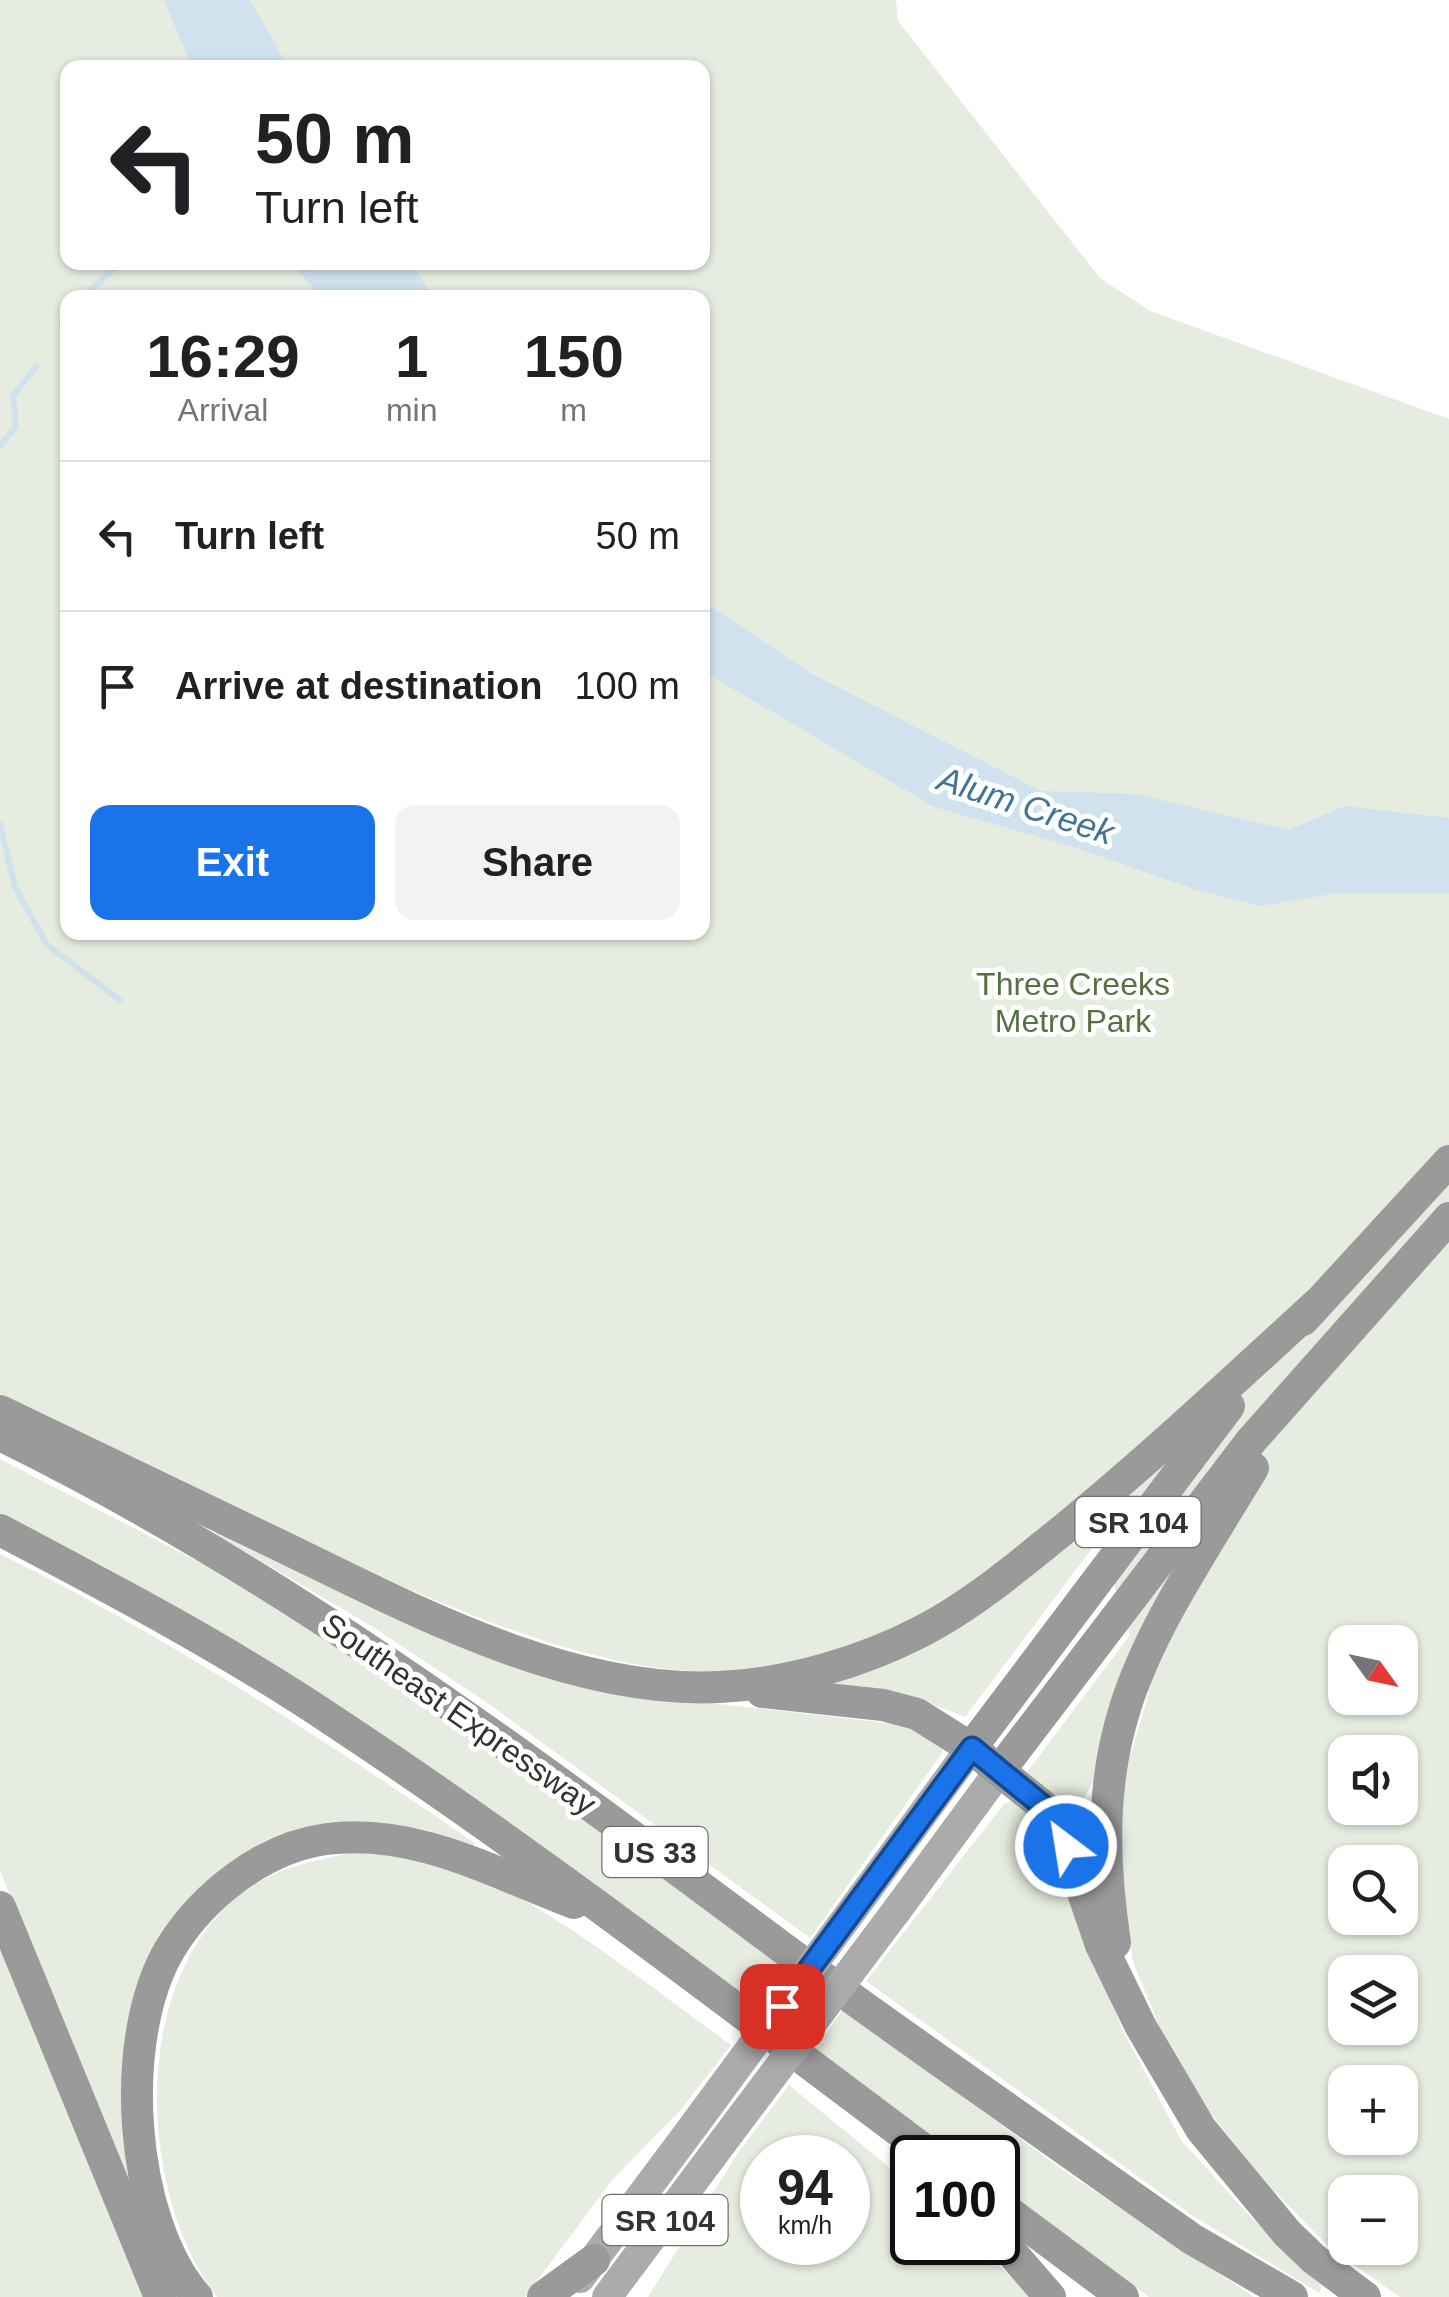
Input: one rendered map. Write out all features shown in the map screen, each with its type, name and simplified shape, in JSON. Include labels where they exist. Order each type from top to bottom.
[{"type":"highway","name":"SR 104","points":[[972,1748],[1171,1478],[1316,1304],[1449,1161]]},
{"type":"highway","name":"SR 104","points":[[1000,1770],[1252,1441],[1449,1218]]},
{"type":"highway","points":[[722,1687],[809,1672],[863,1656],[922,1631],[976,1598],[1123,1481],[1316,1304]]},
{"type":"highway","points":[[1126,1991],[1104,1866],[1105,1794],[1119,1721],[1150,1641],[1179,1587],[1318,1364]]},
{"type":"highway","points":[[0,1411],[339,1574],[512,1650],[591,1672],[902,1708],[939,1725],[1031,1794],[1054,1821],[1101,1945],[1168,2077],[1234,2172],[1314,2259],[1364,2297]]},
{"type":"highway","name":"Southeast Expressway","points":[[0,1435],[153,1516],[306,1607],[540,1768],[1100,2174],[1192,2238],[1292,2297]]},
{"type":"highway","name":"US 33","points":[[0,1530],[165,1618],[289,1692],[614,1918],[900,2135]]},
{"type":"highway","points":[[197,2297],[171,2257],[156,2221],[144,2174],[138,2086],[142,2045],[159,1976],[170,1950],[217,1894],[283,1852],[325,1839],[359,1837],[420,1844],[614,1918]]},
{"type":"highway","points":[[0,1907],[160,2297]]},
{"type":"highway","points":[[1020,2220],[1124,2297]]},
{"type":"highway","points":[[543,2297],[594,2260]]},
{"type":"highway","points":[[1020,2262],[1050,2297]]},
{"type":"main road","name":"SR 104","points":[[594,2260],[972,1748]]},
{"type":"main road","name":"SR 104","points":[[607,2297],[1000,1770]]},
{"type":"main road","points":[[567,2297],[594,2260]]},
{"type":"green space","name":"Three Creeks Metro Park","points":[[0,0],[896,0],[898,21],[1100,278],[1150,311],[1449,419],[1449,2297],[1400,2297],[1354,2265],[1418,2265],[1418,2175],[1328,2175],[1328,2246],[1262,2179],[1194,2092],[1160,2028],[1133,1962],[1122,1888],[1119,1793],[1149,1693],[1136,1653],[1096,1777],[1081,1804],[1069,1808],[1027,1772],[1130,1635],[1099,1539],[965,1717],[911,1696],[834,1688],[833,1681],[907,1657],[980,1613],[1033,1538],[940,1602],[880,1634],[811,1658],[771,1667],[716,1672],[657,1668],[596,1656],[535,1638],[415,1592],[0,1398]]},
{"type":"green space","points":[[0,1459],[205,1565],[363,1661],[788,1967],[757,2006],[324,1696],[102,1565],[0,1515]]},
{"type":"green space","points":[[218,1529],[647,1696],[924,1727],[937,1737],[943,1752],[810,1938],[489,1704],[373,1627],[215,1534]]},
{"type":"green space","points":[[0,1554],[183,1654],[475,1843],[471,1850],[325,1830],[169,1935],[131,2189],[0,1871]]},
{"type":"green space","points":[[1014,1800],[1046,1832],[1122,2029],[1181,2140],[1245,2211],[1322,2286],[1319,2293],[1190,2214],[866,1981],[1004,1804]]},
{"type":"green space","points":[[354,1852],[423,1857],[499,1886],[582,1937],[731,2045],[679,2112],[613,2179],[525,2297],[217,2297],[189,2250],[169,2195],[159,2135],[158,2073],[167,2013],[188,1959],[221,1912],[266,1878],[298,1865]]},
{"type":"green space","points":[[0,1943],[148,2297],[0,2297]]},
{"type":"green space","points":[[843,2009],[1015,2135],[930,2135],[815,2050]]},
{"type":"green space","points":[[789,2085],[850,2135],[752,2135]]},
{"type":"green space","points":[[1020,2139],[1254,2297],[1149,2297],[1020,2201]]},
{"type":"green space","points":[[740,2151],[740,2265],[870,2265],[870,2152],[890,2168],[890,2265],[998,2265],[1032,2297],[648,2297]]},
{"type":"water","points":[[164,0],[250,0],[284,60],[189,60]]},
{"type":"water","points":[[296,270],[415,270],[429,290],[315,290]]},
{"type":"water","name":"Alum Creek","points":[[710,606],[812,674],[1041,791],[1136,794],[1289,830],[1345,806],[1449,818],[1449,894],[1337,893],[1261,906],[1194,889],[1070,846],[934,807],[710,675]]},
{"type":"waterway","points":[[91,290],[112,270]]},
{"type":"waterway","points":[[0,446],[16,427],[13,396],[36,366]]},
{"type":"waterway","points":[[0,824],[15,887],[47,945],[120,1000]]},
{"type":"route","points":[[782,2006],[972,1748],[1043,1806],[1066,1846]]}]
